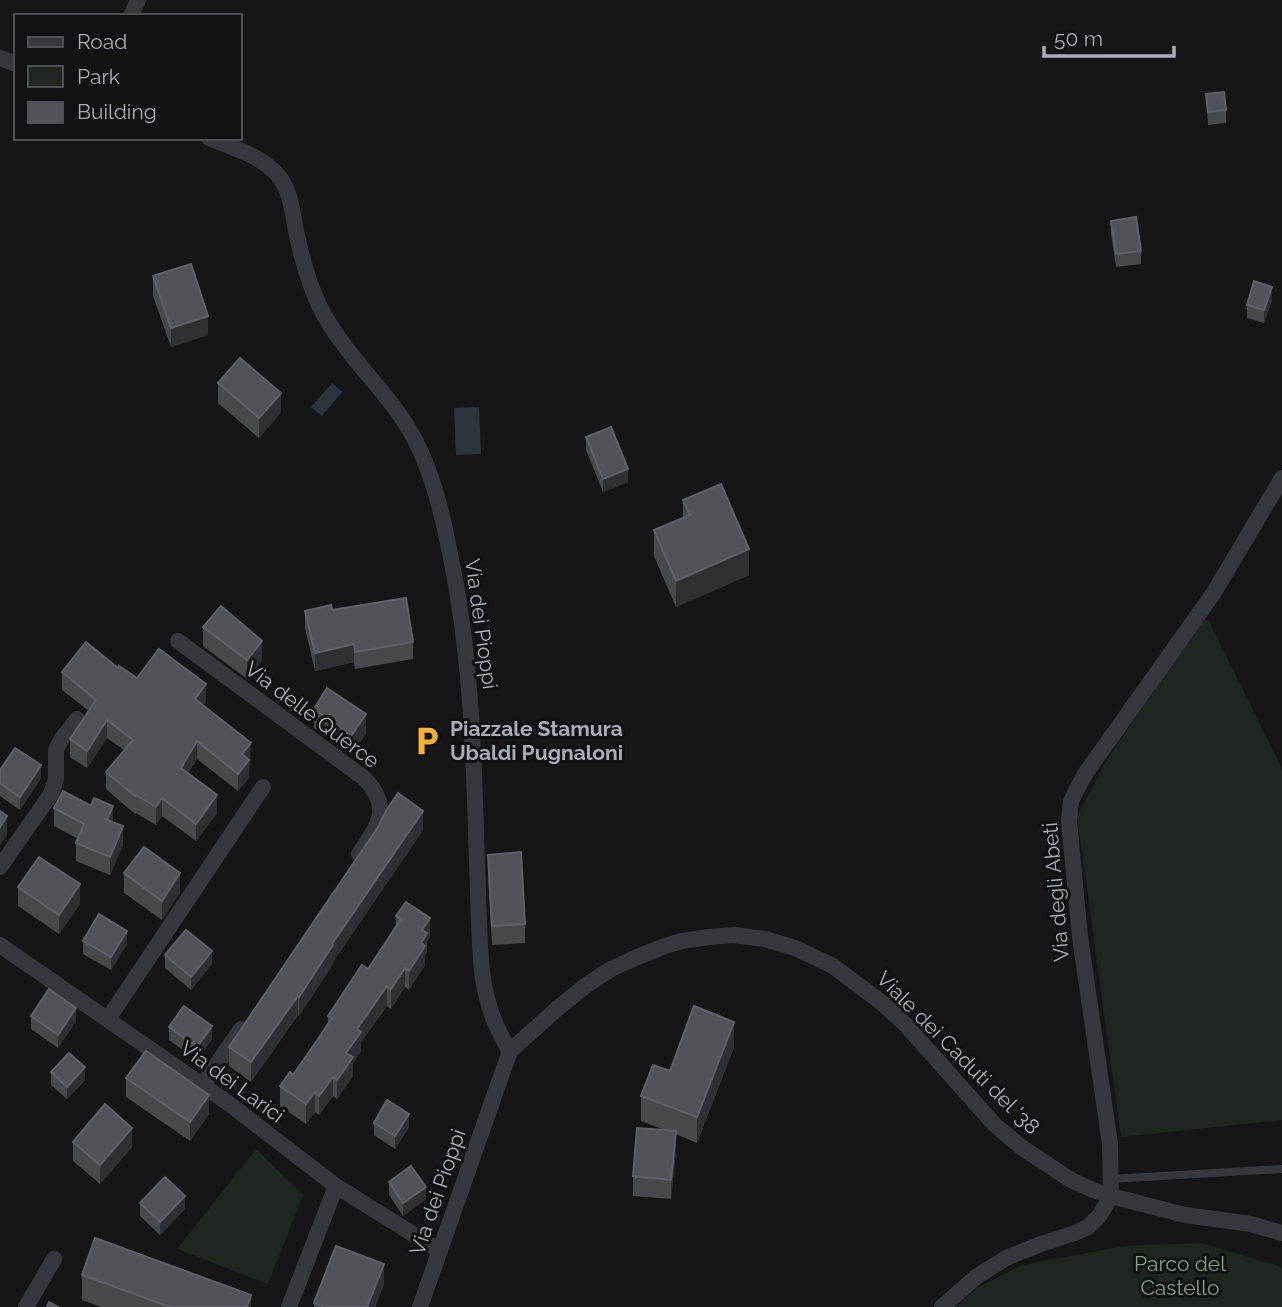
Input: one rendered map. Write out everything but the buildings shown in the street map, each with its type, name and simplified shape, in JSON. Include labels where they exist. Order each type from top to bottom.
[{"type":"street","name":"Via dei Pioppi","points":[[214,140],[263,162],[285,184],[293,209],[297,237],[320,308],[344,345],[399,414],[414,439],[428,470],[444,522],[452,564],[473,733],[483,979],[491,1015],[510,1051],[420,1307]]},
{"type":"street","name":"Via degli Abeti","points":[[1111,1196],[1108,1126],[1076,902],[1069,821],[1071,801],[1085,774],[1213,594],[1282,478]]},
{"type":"street","name":"Via delle Querce","points":[[178,641],[370,785],[378,796],[380,815],[373,834],[354,862]]},
{"type":"street","points":[[0,867],[53,789],[56,779],[56,750],[77,719]]},
{"type":"street","points":[[108,1019],[263,787]]},
{"type":"street","name":"Viale dei Caduti del '38","points":[[510,1051],[575,993],[611,969],[635,958],[665,946],[699,938],[734,935],[765,939],[788,945],[820,959],[881,1002],[916,1035],[1007,1136],[1071,1180],[1111,1196],[1185,1216],[1251,1224],[1282,1233]]},
{"type":"street","name":"Via dei Larici","points":[[0,945],[203,1085],[336,1186],[440,1251]]},
{"type":"street","points":[[203,1085],[248,1018]]},
{"type":"street","points":[[289,1307],[336,1186]]},
{"type":"street","points":[[942,1307],[976,1277],[1006,1258],[1088,1227],[1100,1215],[1111,1196]]},
{"type":"street","points":[[26,1307],[54,1259]]},
{"type":"lane","points":[[1111,1178],[1282,1169]]},
{"type":"green space","points":[[1201,620],[1209,621],[1282,769],[1282,1120],[1121,1137],[1077,816],[1105,763]]},
{"type":"green space","points":[[256,1149],[303,1195],[268,1284],[177,1249]]},
{"type":"green space","name":"Parco del Castello","points":[[1201,1243],[1282,1268],[1282,1307],[955,1307],[977,1288],[1022,1265],[1125,1246]]},
{"type":"shaded area","points":[[332,383],[342,392],[322,416],[311,407]]},
{"type":"shaded area","points":[[479,407],[481,454],[456,455],[454,408]]},
{"type":"place","name":"Piazzale Stamura Ubaldi Pugnaloni","points":[[427,741]]}]
